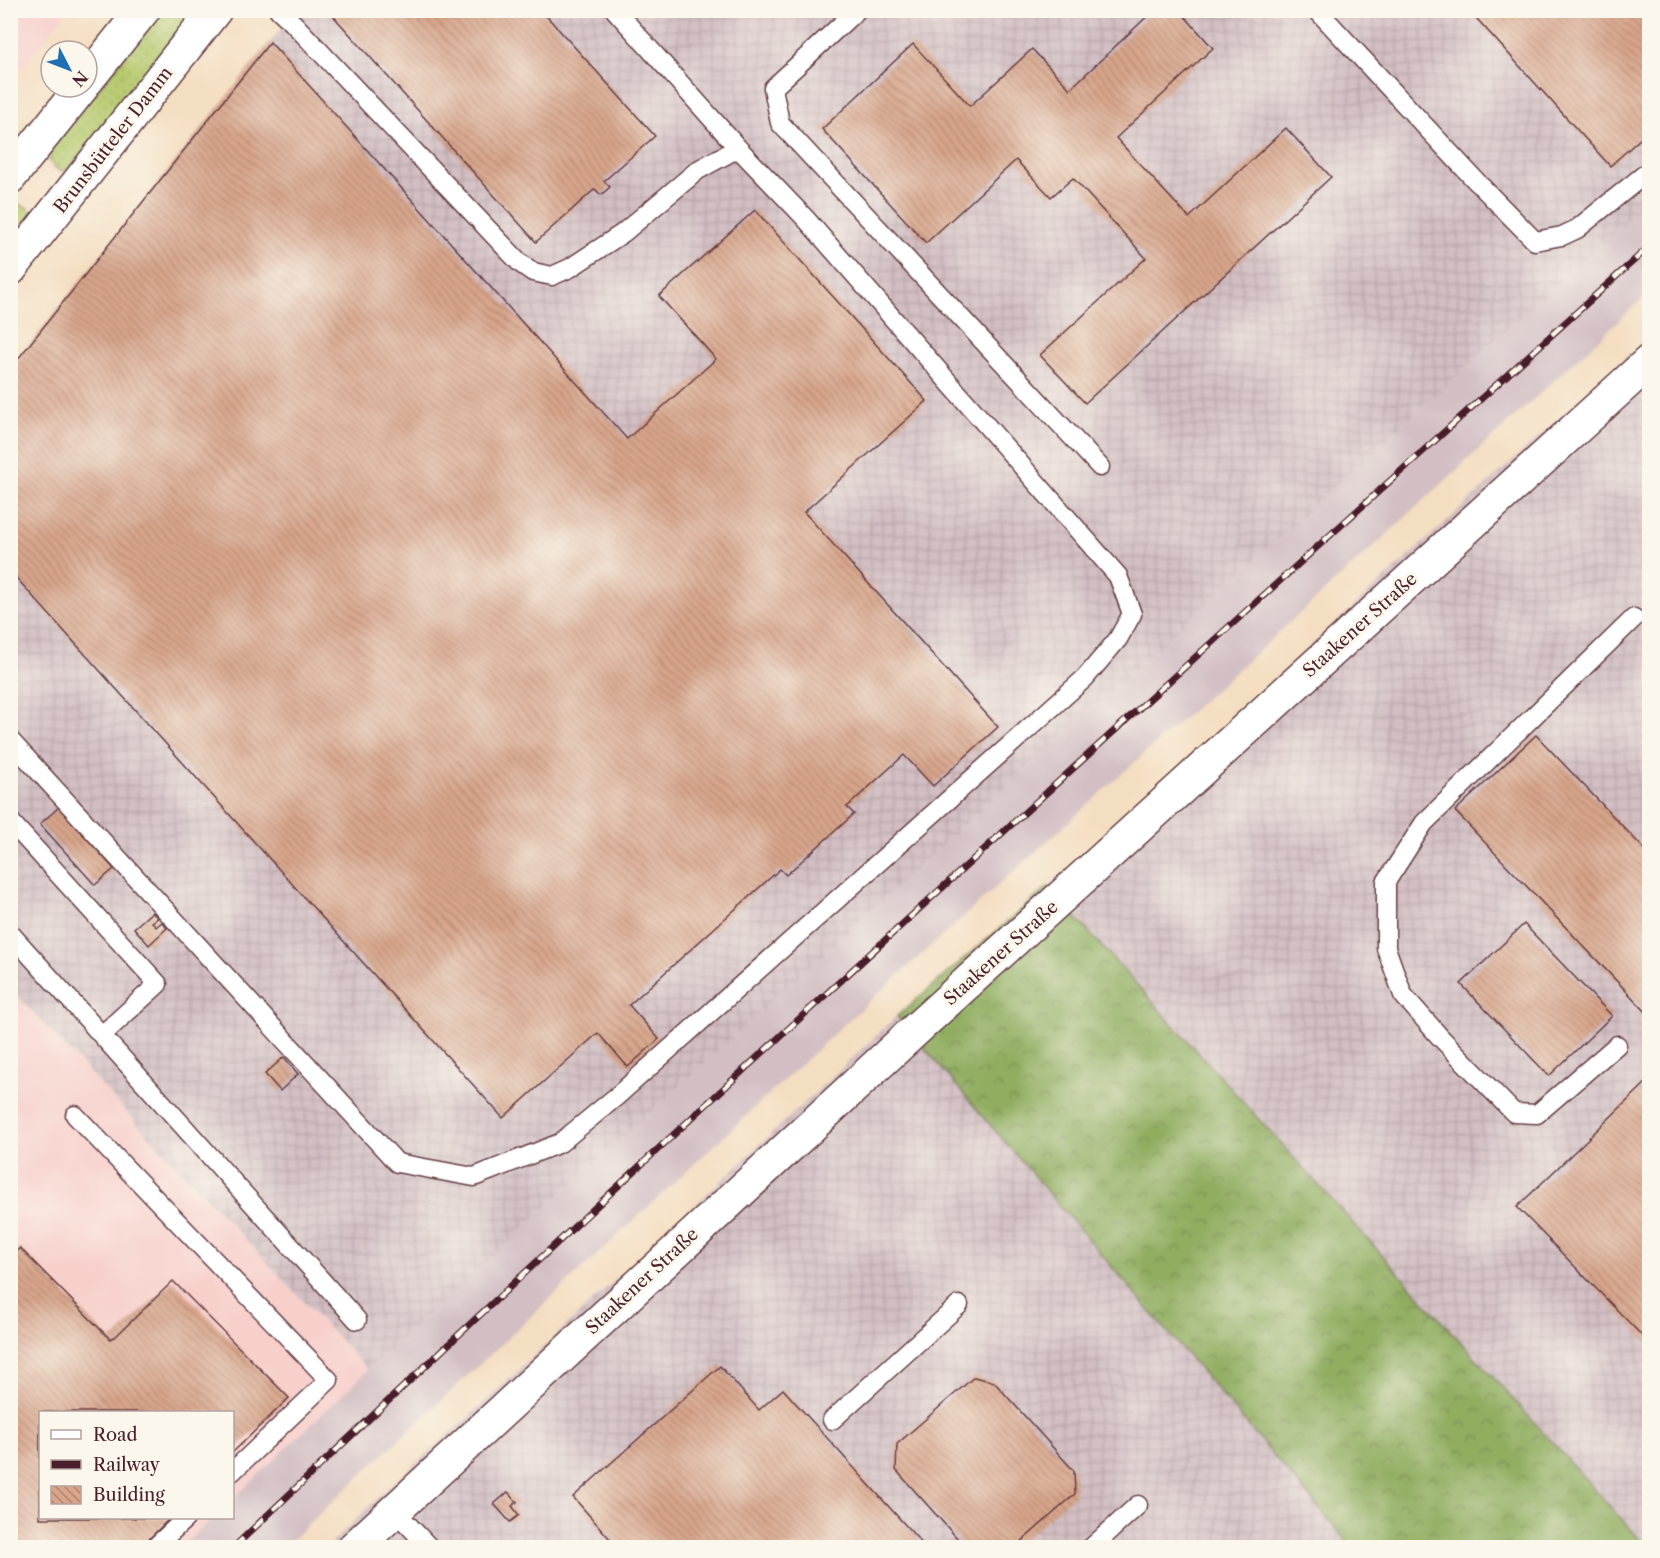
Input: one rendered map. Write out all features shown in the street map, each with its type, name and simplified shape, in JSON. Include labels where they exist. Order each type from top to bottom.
[{"type":"street","points":[[99,65],[143,10]]},
{"type":"street","name":"Brunsbütteler Damm","points":[[10,269],[215,10]]},
{"type":"street","points":[[10,177],[72,99]]},
{"type":"street","name":"Staakener Straße","points":[[354,1548],[912,1033],[1650,361]]},
{"type":"lane","points":[[279,10],[520,263],[533,272],[552,276],[570,268],[623,233],[698,170],[738,148]]},
{"type":"lane","points":[[10,740],[397,1163],[474,1178],[560,1143],[617,1096],[1085,678],[1118,639],[1132,614],[1118,576],[806,219],[738,148],[615,10]]},
{"type":"lane","points":[[857,10],[773,88],[780,123],[1100,466]]},
{"type":"lane","points":[[1317,10],[1535,241],[1562,236],[1577,229],[1650,170]]},
{"type":"lane","points":[[1617,1045],[1537,1114],[1514,1113],[1440,1037],[1403,995],[1386,948],[1386,882],[1424,823],[1634,618]]},
{"type":"lane","points":[[10,821],[158,984],[102,1035]]},
{"type":"lane","points":[[10,933],[357,1320]]},
{"type":"lane","points":[[75,1115],[329,1380],[234,1470]]},
{"type":"lane","points":[[832,1420],[958,1305]]},
{"type":"lane","points":[[1091,1548],[1138,1505]]},
{"type":"lane","points":[[394,1510],[430,1548]]},
{"type":"lane","points":[[154,1548],[185,1519]]},
{"type":"shaded area","points":[[10,11],[67,11],[45,39],[39,39],[39,46],[11,82]]},
{"type":"shaded area","points":[[295,11],[1649,11],[1649,200],[368,1370],[11,989],[11,370]]},
{"type":"shaded area","points":[[1649,200],[1649,293],[1357,562],[841,1027],[284,1547],[181,1547],[212,1519],[234,1519],[234,1498],[368,1370]]},
{"type":"shaded area","points":[[1649,336],[1649,1547],[1647,1547],[1048,887]]},
{"type":"shaded area","points":[[10,989],[368,1370],[234,1498],[234,1411],[39,1411],[39,1519],[212,1519],[181,1547],[11,1547]]},
{"type":"shaded area","points":[[897,1016],[1102,1248],[1352,1548],[327,1548],[390,1486],[468,1418]]},
{"type":"green space","points":[[161,11],[196,11],[67,171],[55,167],[50,162],[49,151],[91,99],[99,99],[99,88]]},
{"type":"green space","points":[[16,203],[28,208],[32,215],[11,244],[11,204]]},
{"type":"green space","points":[[1048,887],[1647,1547],[1352,1547],[897,1016]]},
{"type":"building","points":[[328,10],[541,10],[655,136],[604,181],[610,187],[601,195],[595,189],[536,242]]},
{"type":"building","points":[[1154,10],[1179,10],[1213,48],[1116,138],[1189,218],[1286,128],[1331,177],[1085,403],[1040,355],[1146,258],[1073,178],[1051,197],[1016,160],[926,243],[822,129],[913,44],[970,106],[1032,49],[1070,89]]},
{"type":"building","points":[[1469,10],[1650,10],[1650,130],[1610,166]]},
{"type":"building","points":[[270,42],[627,439],[716,359],[659,296],[755,210],[927,401],[804,512],[998,727],[933,786],[904,755],[847,807],[854,814],[786,875],[780,869],[629,1005],[659,1039],[628,1067],[598,1033],[503,1118],[10,571],[10,369]]},
{"type":"building","points":[[1536,735],[1650,855],[1650,1016],[1455,811]]},
{"type":"building","points":[[15,758],[20,764],[10,773],[10,762]]},
{"type":"building","points":[[59,807],[114,869],[95,885],[40,824]]},
{"type":"building","points":[[152,912],[158,918],[152,922],[156,927],[162,922],[167,928],[149,945],[134,928]]},
{"type":"building","points":[[1524,924],[1612,1016],[1549,1076],[1461,984]]},
{"type":"building","points":[[284,1057],[298,1074],[280,1091],[265,1074]]},
{"type":"building","points":[[1650,1079],[1650,1344],[1517,1207]]},
{"type":"building","points":[[20,1248],[110,1339],[114,1338],[173,1281],[289,1398],[234,1451],[234,1411],[39,1411],[39,1519],[169,1519],[140,1548],[10,1548],[10,1257]]},
{"type":"building","points":[[720,1366],[759,1410],[783,1389],[926,1548],[618,1548],[573,1497]]},
{"type":"building","points":[[974,1377],[994,1382],[1074,1471],[1075,1494],[1014,1548],[966,1548],[896,1470],[897,1444]]},
{"type":"building","points":[[508,1492],[517,1502],[512,1506],[519,1515],[510,1522],[494,1504]]},
{"type":"railway","points":[[233,1548],[760,1055],[1650,246]]}]
